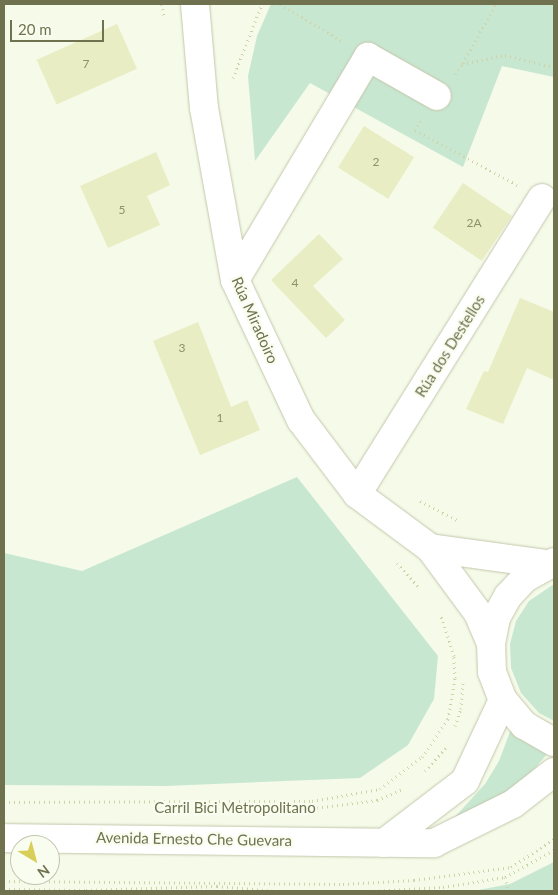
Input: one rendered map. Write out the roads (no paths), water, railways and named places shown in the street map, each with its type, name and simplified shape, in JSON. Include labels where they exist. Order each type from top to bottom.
[{"type":"street","name":"Rúa Miradoiro","points":[[195,4],[204,108],[234,280],[301,420],[357,494],[430,548],[478,613],[491,643]]},
{"type":"street","points":[[234,280],[368,57],[437,96]]},
{"type":"street","name":"Rúa dos Destellos","points":[[357,494],[542,198]]},
{"type":"street","name":"Rúa Miradoiro","points":[[430,548],[551,563]]},
{"type":"street","points":[[551,563],[525,578],[508,596],[496,618],[491,643],[492,672],[503,700],[524,725],[554,742]]},
{"type":"street","points":[[384,843],[465,780],[503,700]]},
{"type":"street","name":"Avenida Ernesto Che Guevara","points":[[4,838],[434,843],[513,804],[554,772]]}]
